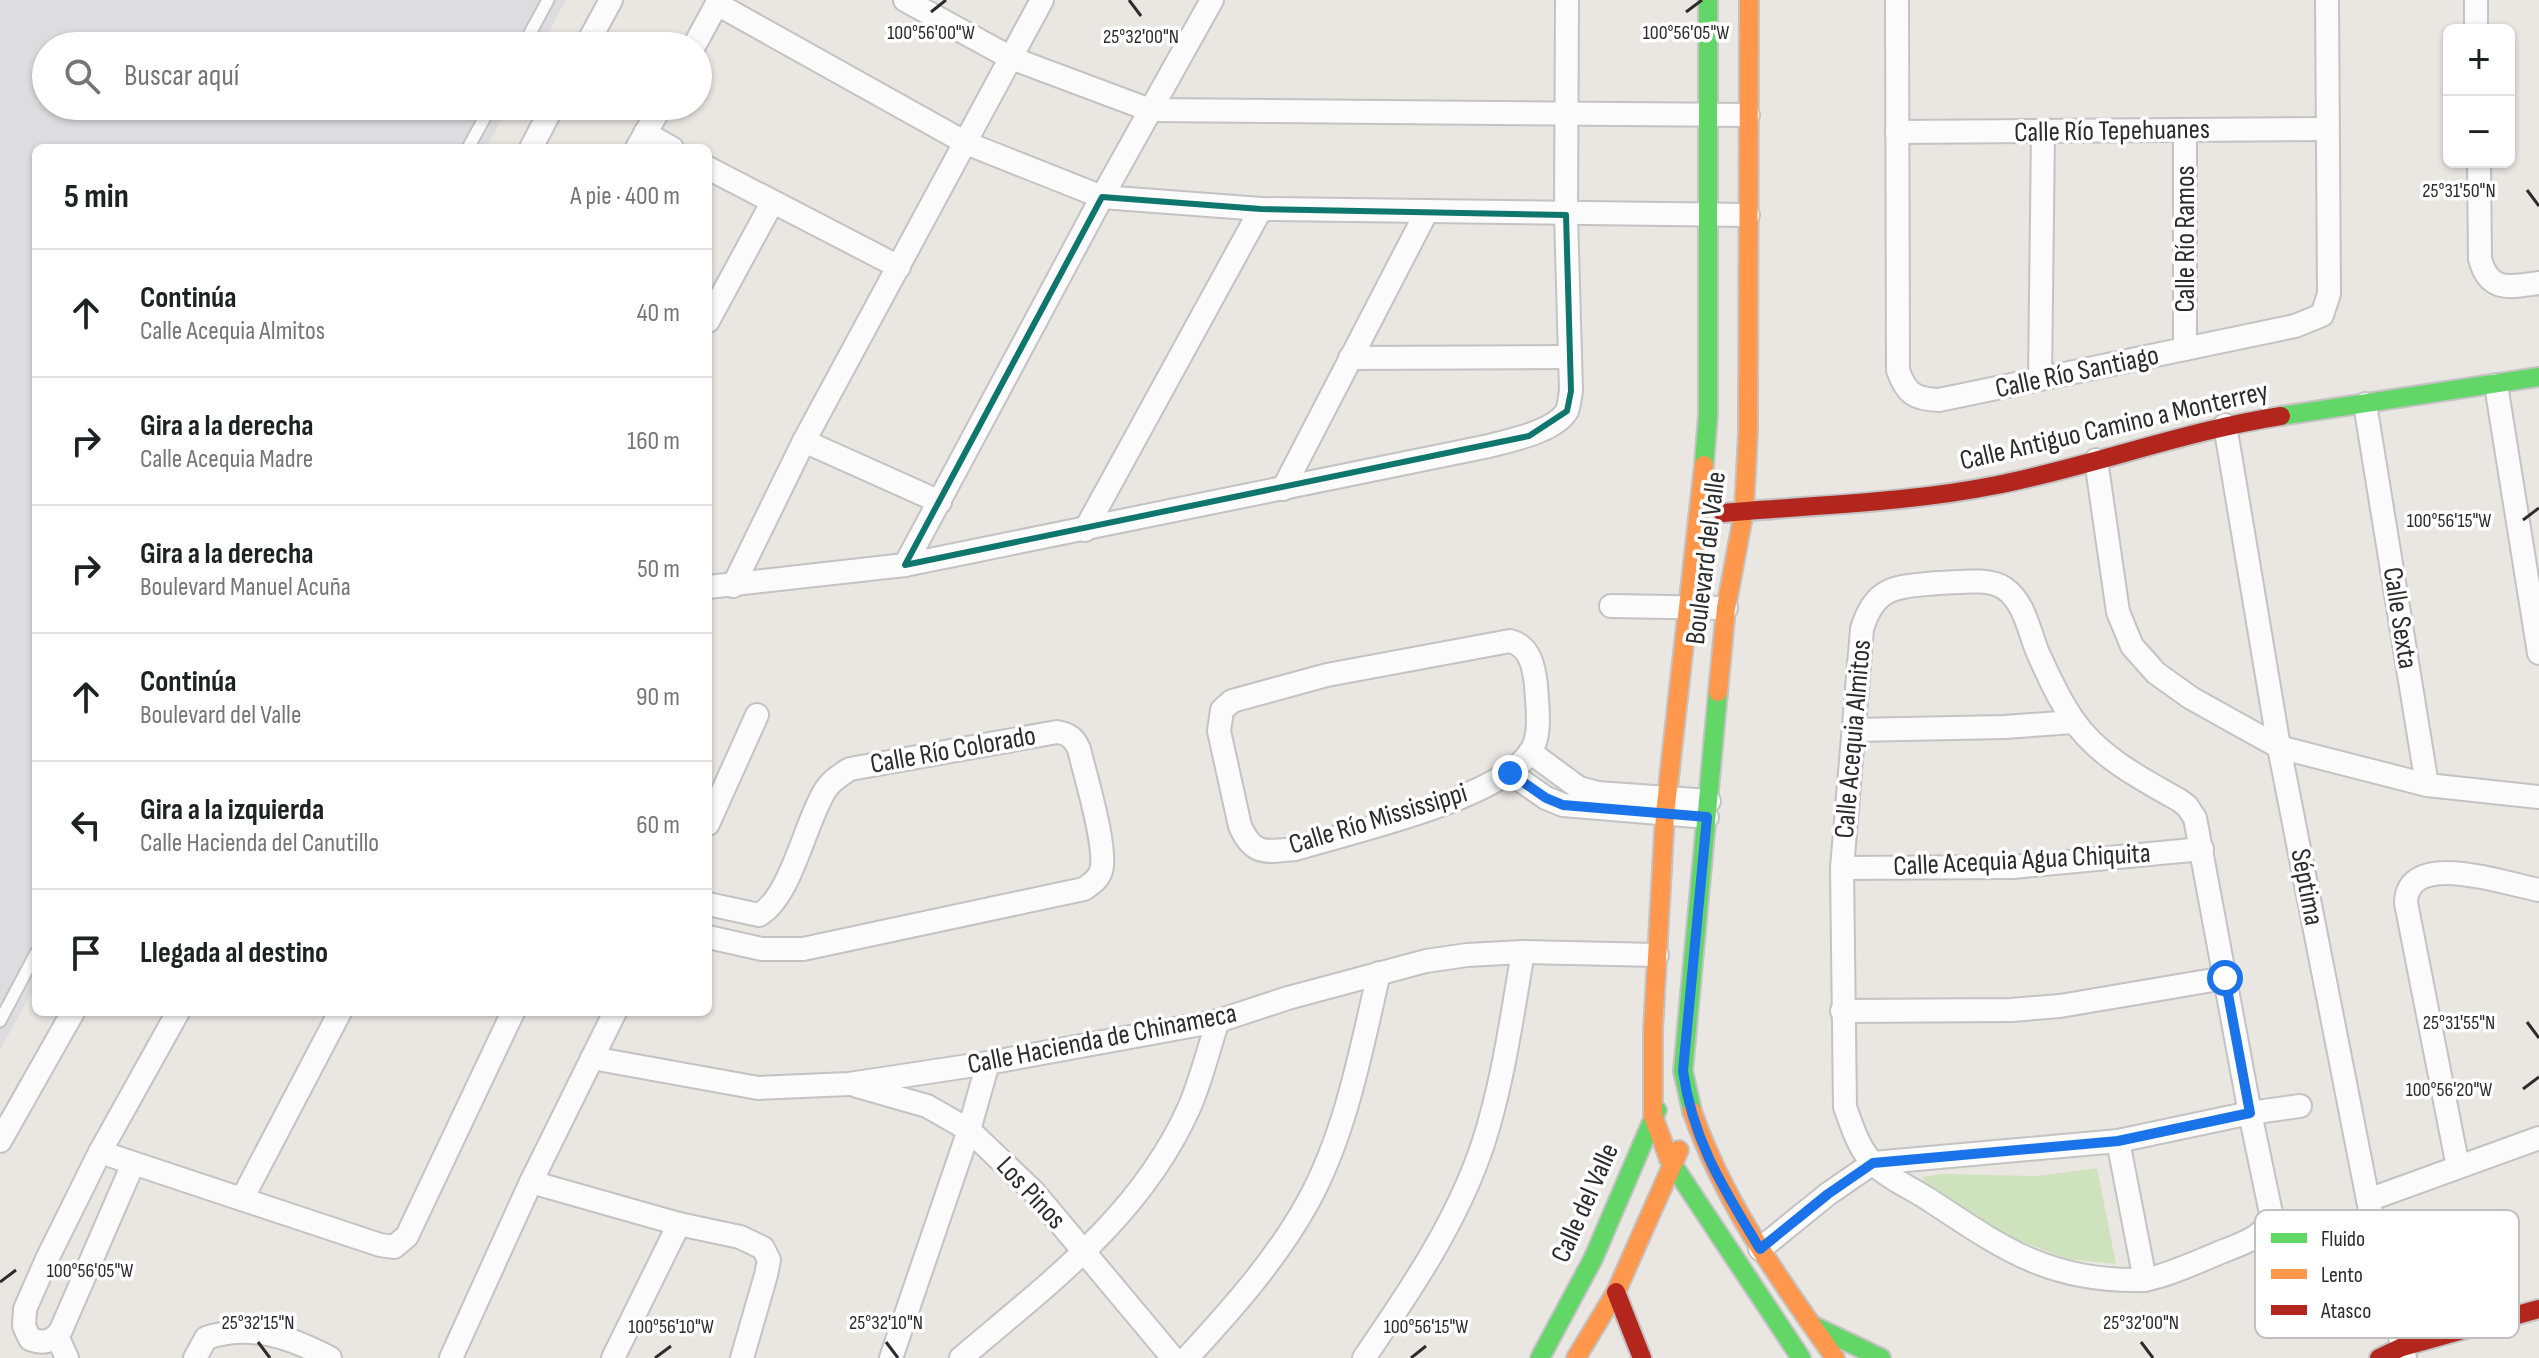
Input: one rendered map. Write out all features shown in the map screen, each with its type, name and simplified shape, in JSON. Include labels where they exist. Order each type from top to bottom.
[{"type":"street","points":[[594,32],[611,0]]},
{"type":"street","points":[[905,0],[1011,58],[1150,110],[1748,115]]},
{"type":"street","points":[[733,586],[804,441],[1042,0]]},
{"type":"street","points":[[905,565],[1102,197],[1212,0]]},
{"type":"street","points":[[712,587],[905,565],[1085,530],[1529,436],[1554,422],[1567,411],[1571,391],[1566,215],[1567,0]]},
{"type":"street","name":"Boulevard del Valle","points":[[1653,1116],[1653,1030],[1666,806],[1700,516],[1708,415],[1708,0]]},
{"type":"street","name":"Boulevard del Valle","points":[[1749,0],[1748,433],[1744,511],[1726,608],[1683,1071],[1693,1120],[1709,1161],[1760,1249],[1835,1358]]},
{"type":"street","name":"Calle Río Santiago","points":[[1897,0],[1898,370],[1904,387],[1914,397],[1939,400],[2295,326],[2322,315],[2329,294],[2327,0]]},
{"type":"street","points":[[2476,0],[2476,24]]},
{"type":"street","points":[[702,32],[718,2],[966,143],[1102,197],[1261,209],[1748,215]]},
{"type":"street","points":[[533,144],[546,120]]},
{"type":"street","points":[[641,141],[653,120]]},
{"type":"street","name":"Calle Río Tepehuanes","points":[[1897,132],[2327,129]]},
{"type":"street","name":"Calle Río Ramos","points":[[2185,130],[2185,349]]},
{"type":"street","points":[[2040,379],[2043,131]]},
{"type":"street","points":[[2479,168],[2480,259],[2483,271],[2495,284],[2539,283]]},
{"type":"street","points":[[712,170],[899,267]]},
{"type":"street","points":[[712,314],[772,203]]},
{"type":"street","points":[[1085,530],[1261,209]]},
{"type":"street","points":[[1283,489],[1426,213]]},
{"type":"street","points":[[1350,358],[1570,357]]},
{"type":"street","name":"Calle Antiguo Camino a Monterrey","points":[[1700,516],[1922,496],[1997,485],[2225,425],[2539,377]]},
{"type":"street","points":[[2496,385],[2539,653]]},
{"type":"street","name":"Calle Sexta","points":[[2365,404],[2427,785]]},
{"type":"street","name":"Séptima","points":[[2225,425],[2279,747],[2370,1210]]},
{"type":"street","points":[[804,441],[940,502]]},
{"type":"street","points":[[2096,460],[2123,629],[2137,652],[2156,673],[2191,698],[2279,747],[2427,785],[2539,797]]},
{"type":"street","name":"Calle Acequia Almitos","points":[[2255,1237],[2145,1280],[2095,1278],[2057,1270],[2021,1257],[1873,1163],[1854,1134],[1845,1107],[1842,868],[1862,629],[1868,609],[1880,595],[1891,589],[1937,583],[1993,584],[2005,588],[2027,621],[2046,672],[2074,722],[2129,771],[2187,806],[2195,818],[2270,1210]]},
{"type":"street","points":[[1611,606],[1726,608]]},
{"type":"street","name":"Calle Río Mississippi","points":[[1510,641],[1518,643],[1525,650],[1535,673],[1537,718],[1536,739],[1530,752],[1510,773],[1453,802],[1295,849],[1269,851],[1254,848],[1240,826],[1219,719],[1222,710],[1232,701],[1249,694],[1327,675],[1510,641]]},
{"type":"street","points":[[712,815],[757,715]]},
{"type":"street","points":[[1854,730],[2004,727],[2074,722]]},
{"type":"street","name":"Calle Río Colorado","points":[[712,905],[759,915],[766,912],[779,895],[826,788],[850,769],[1057,732],[1067,733],[1079,749],[1099,836],[1102,864],[1101,874],[1084,889],[803,949],[762,949],[712,938]]},
{"type":"street","points":[[1530,752],[1579,788],[1666,806]]},
{"type":"street","points":[[1510,773],[1546,798],[1563,805],[1708,809]]},
{"type":"street","name":"Calle Acequia Agua Chiquita","points":[[1842,868],[2013,867],[2202,849]]},
{"type":"street","points":[[2458,1167],[2406,893],[2415,879],[2435,872],[2539,890]]},
{"type":"street","points":[[1364,1358],[1448,1227],[1474,1167],[1495,1098],[1523,952]]},
{"type":"street","name":"Calle Hacienda de Chinameca","points":[[592,1058],[758,1088],[849,1084],[988,1063],[1218,1021],[1426,961],[1523,952],[1657,955]]},
{"type":"street","points":[[1187,1358],[1265,1267],[1308,1202],[1331,1148],[1354,1078],[1379,973]]},
{"type":"street","points":[[1842,1011],[2011,1010],[2060,1006],[2225,978]]},
{"type":"street","points":[[0,1141],[71,1016]]},
{"type":"street","points":[[133,1164],[57,1336],[45,1342],[30,1339],[24,1326],[25,1309],[100,1152],[176,1016]]},
{"type":"street","points":[[242,1199],[338,1016]]},
{"type":"street","points":[[100,1152],[380,1245],[394,1247],[407,1236],[511,1016]]},
{"type":"street","points":[[451,1358],[531,1182],[613,1016]]},
{"type":"street","points":[[961,1358],[1086,1252],[1125,1209],[1164,1155],[1190,1107],[1218,1021]]},
{"type":"street","points":[[891,1358],[969,1130],[988,1063]]},
{"type":"street","name":"Calle del Valle","points":[[1540,1358],[1593,1259],[1653,1116],[1683,1071]]},
{"type":"street","name":"Los Pinos","points":[[849,1084],[927,1106],[969,1130],[1034,1192],[1173,1358]]},
{"type":"street","points":[[1760,1249],[1828,1194],[1873,1163],[2118,1141],[2250,1113],[2300,1106]]},
{"type":"street","points":[[1653,1116],[1672,1164],[1801,1358]]},
{"type":"street","points":[[1576,1358],[1616,1292],[1693,1120]]},
{"type":"street","points":[[2368,1200],[2539,1138]]},
{"type":"street","points":[[2118,1141],[2145,1280]]},
{"type":"street","points":[[531,1182],[679,1224],[753,1241],[763,1248],[769,1260],[742,1358]]},
{"type":"street","points":[[613,1358],[679,1224]]},
{"type":"street","points":[[1616,1292],[1642,1358]]},
{"type":"street","points":[[2519,1316],[2539,1309]]},
{"type":"street","points":[[1811,1324],[1881,1358]]},
{"type":"street","points":[[195,1358],[206,1338],[234,1331],[258,1331],[284,1337],[330,1358]]},
{"type":"street","points":[[57,1336],[67,1358]]},
{"type":"street","points":[[2379,1358],[2450,1338]]},
{"type":"lane","points":[[531,32],[548,0]]},
{"type":"lane","points":[[470,144],[483,120]]},
{"type":"lane","points":[[0,1021],[32,961]]},
{"type":"highlighted area","points":[[1102,197],[1261,209],[1566,215],[1571,391],[1567,411],[1529,436],[905,565]]},
{"type":"shaded area","points":[[0,0],[566,0],[549,32],[32,32],[32,120],[501,120],[488,144],[32,144],[32,992],[0,1050]]},
{"type":"green space","points":[[2097,1168],[2116,1264],[2065,1259],[1973,1221],[1926,1188],[1922,1177],[1942,1174],[2037,1176]]},
{"type":"traffic: fast","points":[[1704,465],[1708,415],[1708,0]]},
{"type":"traffic: fast","points":[[2281,416],[2539,377]]},
{"type":"traffic: fast","points":[[1692,1111],[1683,1071],[1718,692]]},
{"type":"traffic: fast","points":[[1540,1358],[1593,1259],[1657,1110]]},
{"type":"traffic: fast","points":[[1669,1159],[1801,1358]]},
{"type":"traffic: fast","points":[[1812,1325],[1881,1358]]},
{"type":"traffic: slow","points":[[1718,692],[1726,608],[1744,511],[1748,433],[1749,0]]},
{"type":"traffic: slow","points":[[1669,1159],[1653,1116],[1653,1030],[1665,814],[1704,465]]},
{"type":"traffic: slow","points":[[1692,1111],[1720,1177],[1754,1239],[1835,1358]]},
{"type":"traffic: slow","points":[[1576,1358],[1616,1292],[1679,1150]]},
{"type":"traffic: jam","points":[[1723,513],[1895,500],[1963,491],[2033,477],[2209,430],[2281,416]]},
{"type":"traffic: jam","points":[[1616,1292],[1642,1358]]},
{"type":"traffic: jam","points":[[2519,1315],[2539,1309]]},
{"type":"traffic: jam","points":[[2379,1358],[2402,1347],[2434,1338]]},
{"type":"route","points":[[1510,773],[1546,798],[1563,805],[1707,817],[1683,1071],[1699,1141],[1760,1249],[1828,1194],[1873,1163],[2118,1141],[2250,1113],[2225,978]]}]
